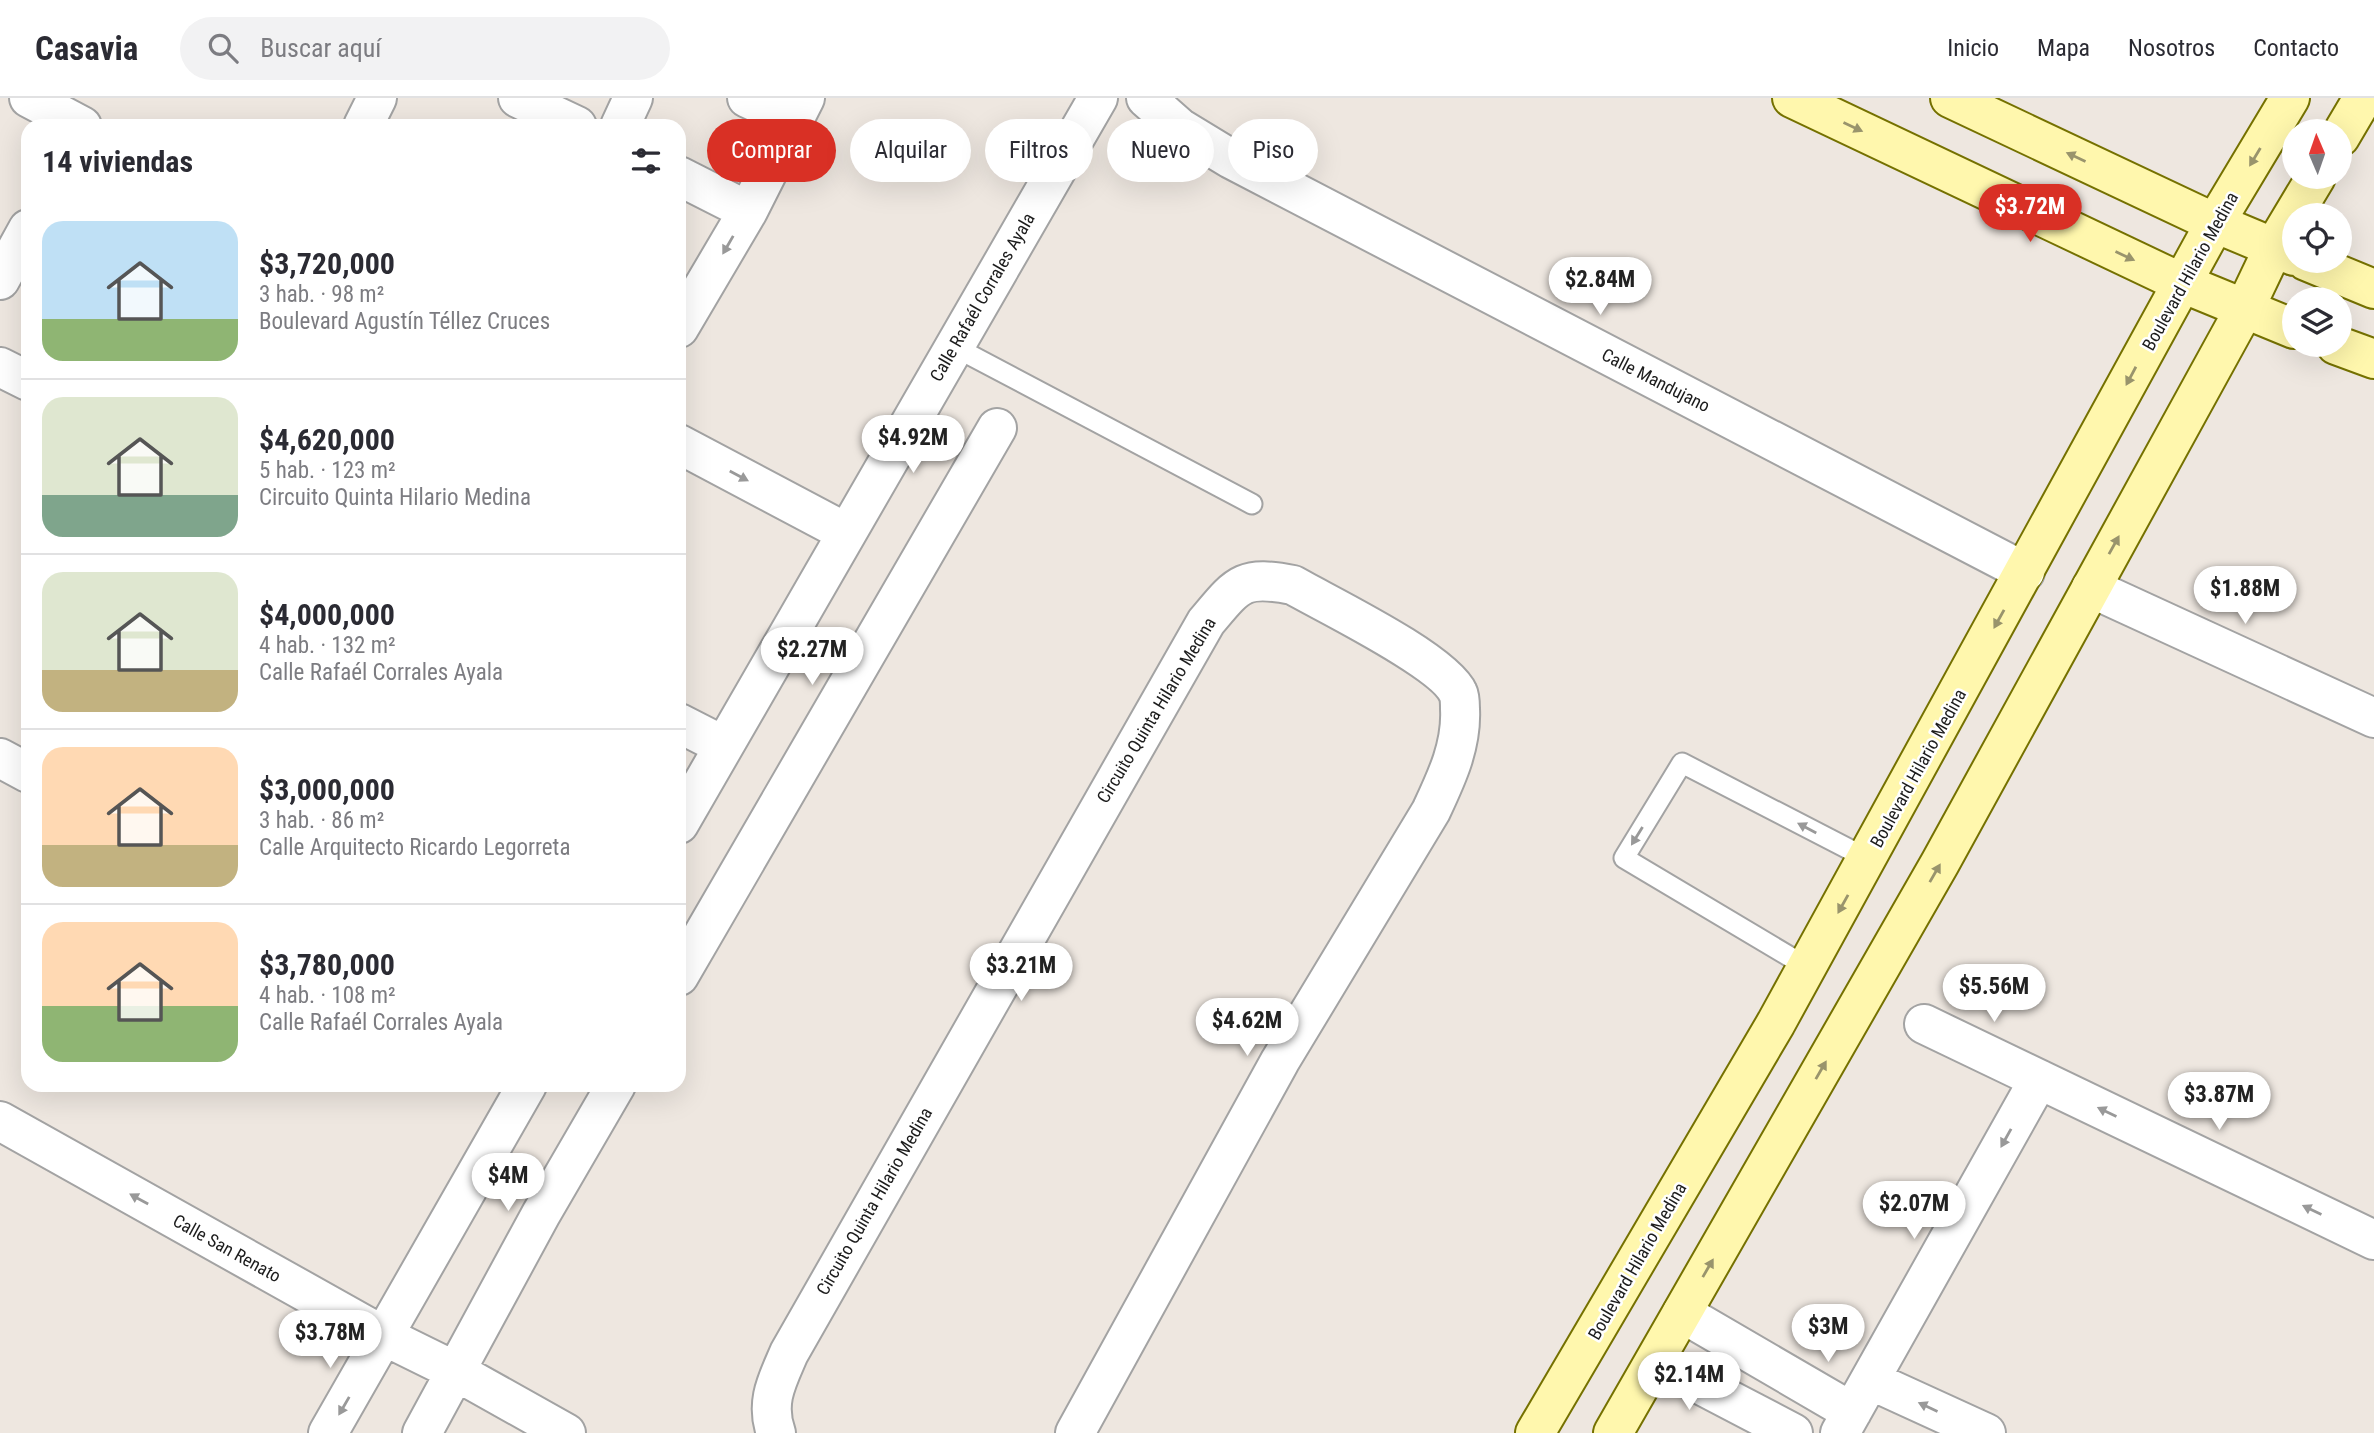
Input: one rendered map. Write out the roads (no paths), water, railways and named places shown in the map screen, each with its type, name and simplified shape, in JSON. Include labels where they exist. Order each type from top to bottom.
[{"type":"main road","points":[[1792,98],[2182,283],[2282,324]]},
{"type":"main road","points":[[1950,98],[2215,223],[2282,251]]},
{"type":"main road","name":"Boulevard Hilario Medina","points":[[1535,1433],[1807,967],[2215,223],[2290,98]]},
{"type":"main road","points":[[2351,119],[2363,98]]},
{"type":"main road","points":[[1613,1433],[1940,863],[2244,310],[2282,266]]},
{"type":"main road","points":[[2335,273],[2374,289]]},
{"type":"main road","points":[[2352,351],[2374,359]]},
{"type":"street","points":[[29,98],[70,119]]},
{"type":"street","points":[[88,119],[99,98]]},
{"type":"street","points":[[366,119],[377,98]]},
{"type":"street","points":[[518,98],[562,119]]},
{"type":"street","points":[[624,119],[634,98]]},
{"type":"street","points":[[686,316],[748,211],[799,109],[747,98]]},
{"type":"street","name":"Calle Rafaél Corrales Ayala","points":[[686,812],[1098,98]]},
{"type":"street","name":"Calle Mandujano","points":[[1146,98],[1180,128],[1231,159],[2025,572]]},
{"type":"street","points":[[686,180],[748,211]]},
{"type":"street","points":[[0,280],[21,242]]},
{"type":"street","points":[[0,367],[21,378]]},
{"type":"street","points":[[686,964],[997,428]]},
{"type":"street","points":[[686,448],[845,533]]},
{"type":"street","name":"Circuito Quinta Hilario Medina","points":[[776,1433],[770,1406],[776,1383],[795,1342],[1206,622],[1228,596],[1246,582],[1270,581],[1293,585],[1422,657],[1446,677],[1459,694],[1458,745],[1431,811],[1280,1061],[1075,1433]]},
{"type":"street","points":[[2091,588],[2374,718]]},
{"type":"street","points":[[686,727],[724,746]]},
{"type":"street","points":[[0,758],[21,769]]},
{"type":"street","points":[[1924,1024],[2374,1240]]},
{"type":"street","points":[[1854,1408],[2039,1079]]},
{"type":"street","points":[[328,1433],[523,1092]]},
{"type":"street","points":[[422,1433],[541,1214],[612,1092]]},
{"type":"street","name":"Calle San Renato","points":[[0,1121],[384,1336],[457,1372],[566,1433]]},
{"type":"street","points":[[1682,1313],[1854,1408],[1986,1433]]},
{"type":"street","points":[[1655,1361],[1793,1433]]},
{"type":"lane","points":[[953,346],[1252,504]]},
{"type":"lane","points":[[1807,967],[1624,858],[1682,763],[1868,859]]}]
